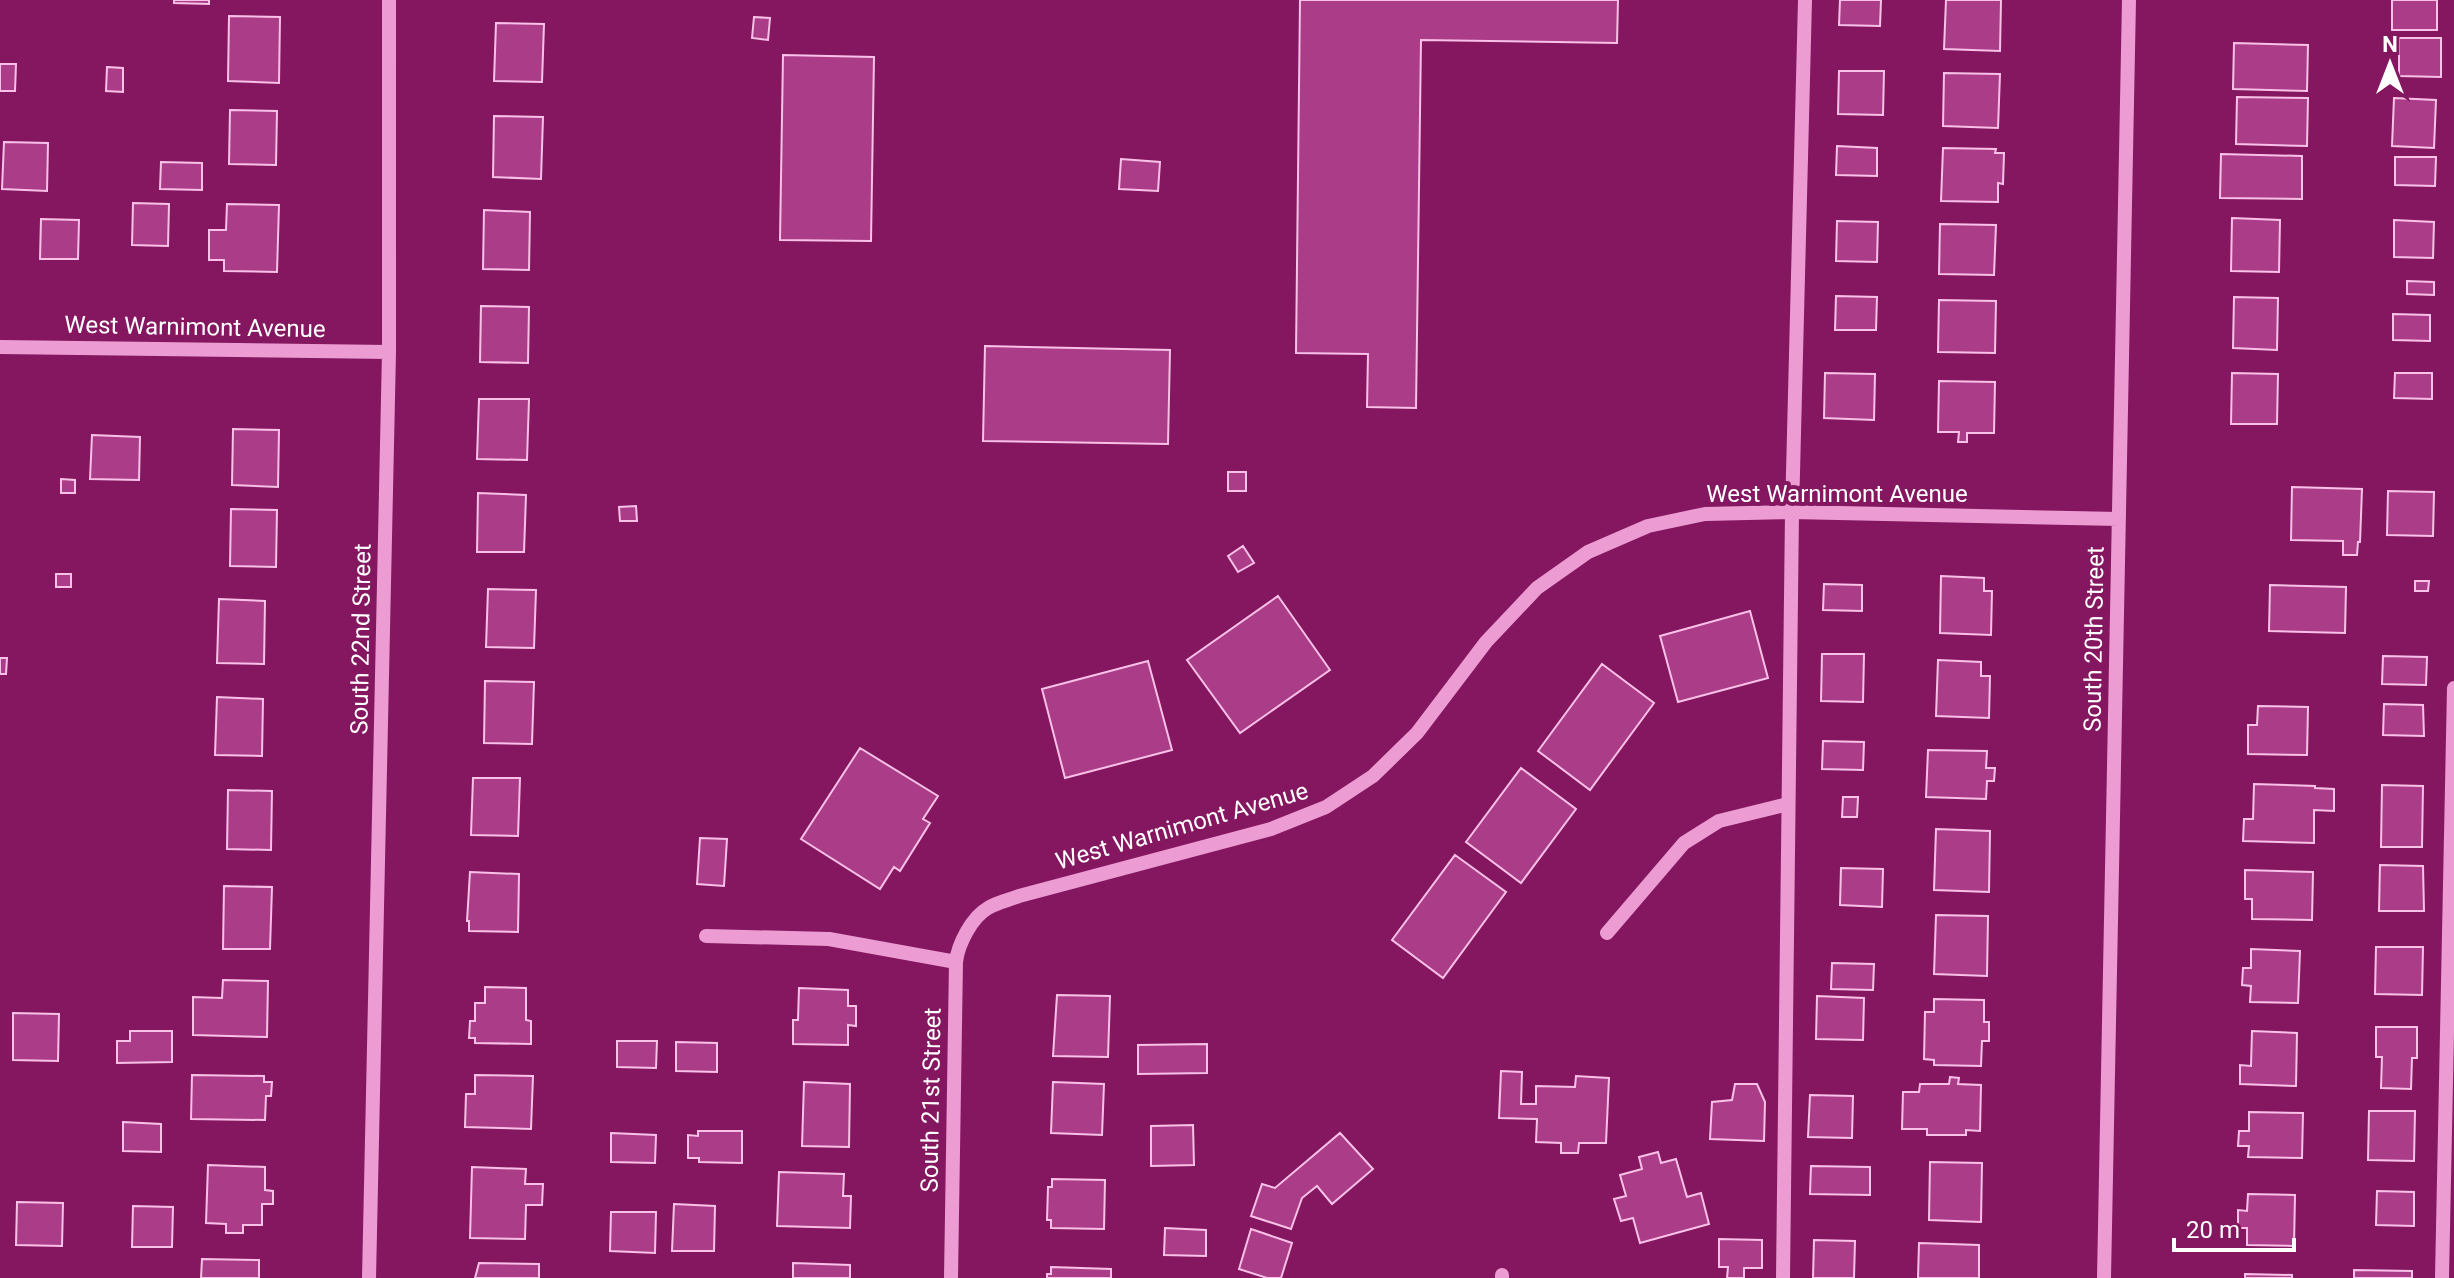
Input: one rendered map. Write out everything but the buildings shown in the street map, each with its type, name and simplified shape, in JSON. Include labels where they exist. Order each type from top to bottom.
[{"type":"street","name":"South 22nd Street","points":[[369,1278],[389,352],[389,0]]},
{"type":"street","points":[[1783,1278],[1792,512],[1805,0]]},
{"type":"street","name":"South 20th Street","points":[[2104,1278],[2129,0]]},
{"type":"street","name":"West Warnimont Avenue","points":[[0,347],[389,352]]},
{"type":"street","name":"West Warnimont Avenue","points":[[971,925],[986,909],[1019,896],[1271,829],[1326,807],[1373,776],[1417,733],[1486,642],[1537,588],[1588,552],[1648,526],[1705,514],[1792,512],[2119,519]]},
{"type":"street","points":[[2442,1278],[2454,688]]},
{"type":"street","points":[[1607,933],[1684,843],[1719,821],[1788,804]]},
{"type":"street","name":"South 21st Street","points":[[951,1278],[956,962],[957,952],[971,925]]},
{"type":"street","points":[[706,936],[829,939],[956,962]]}]
